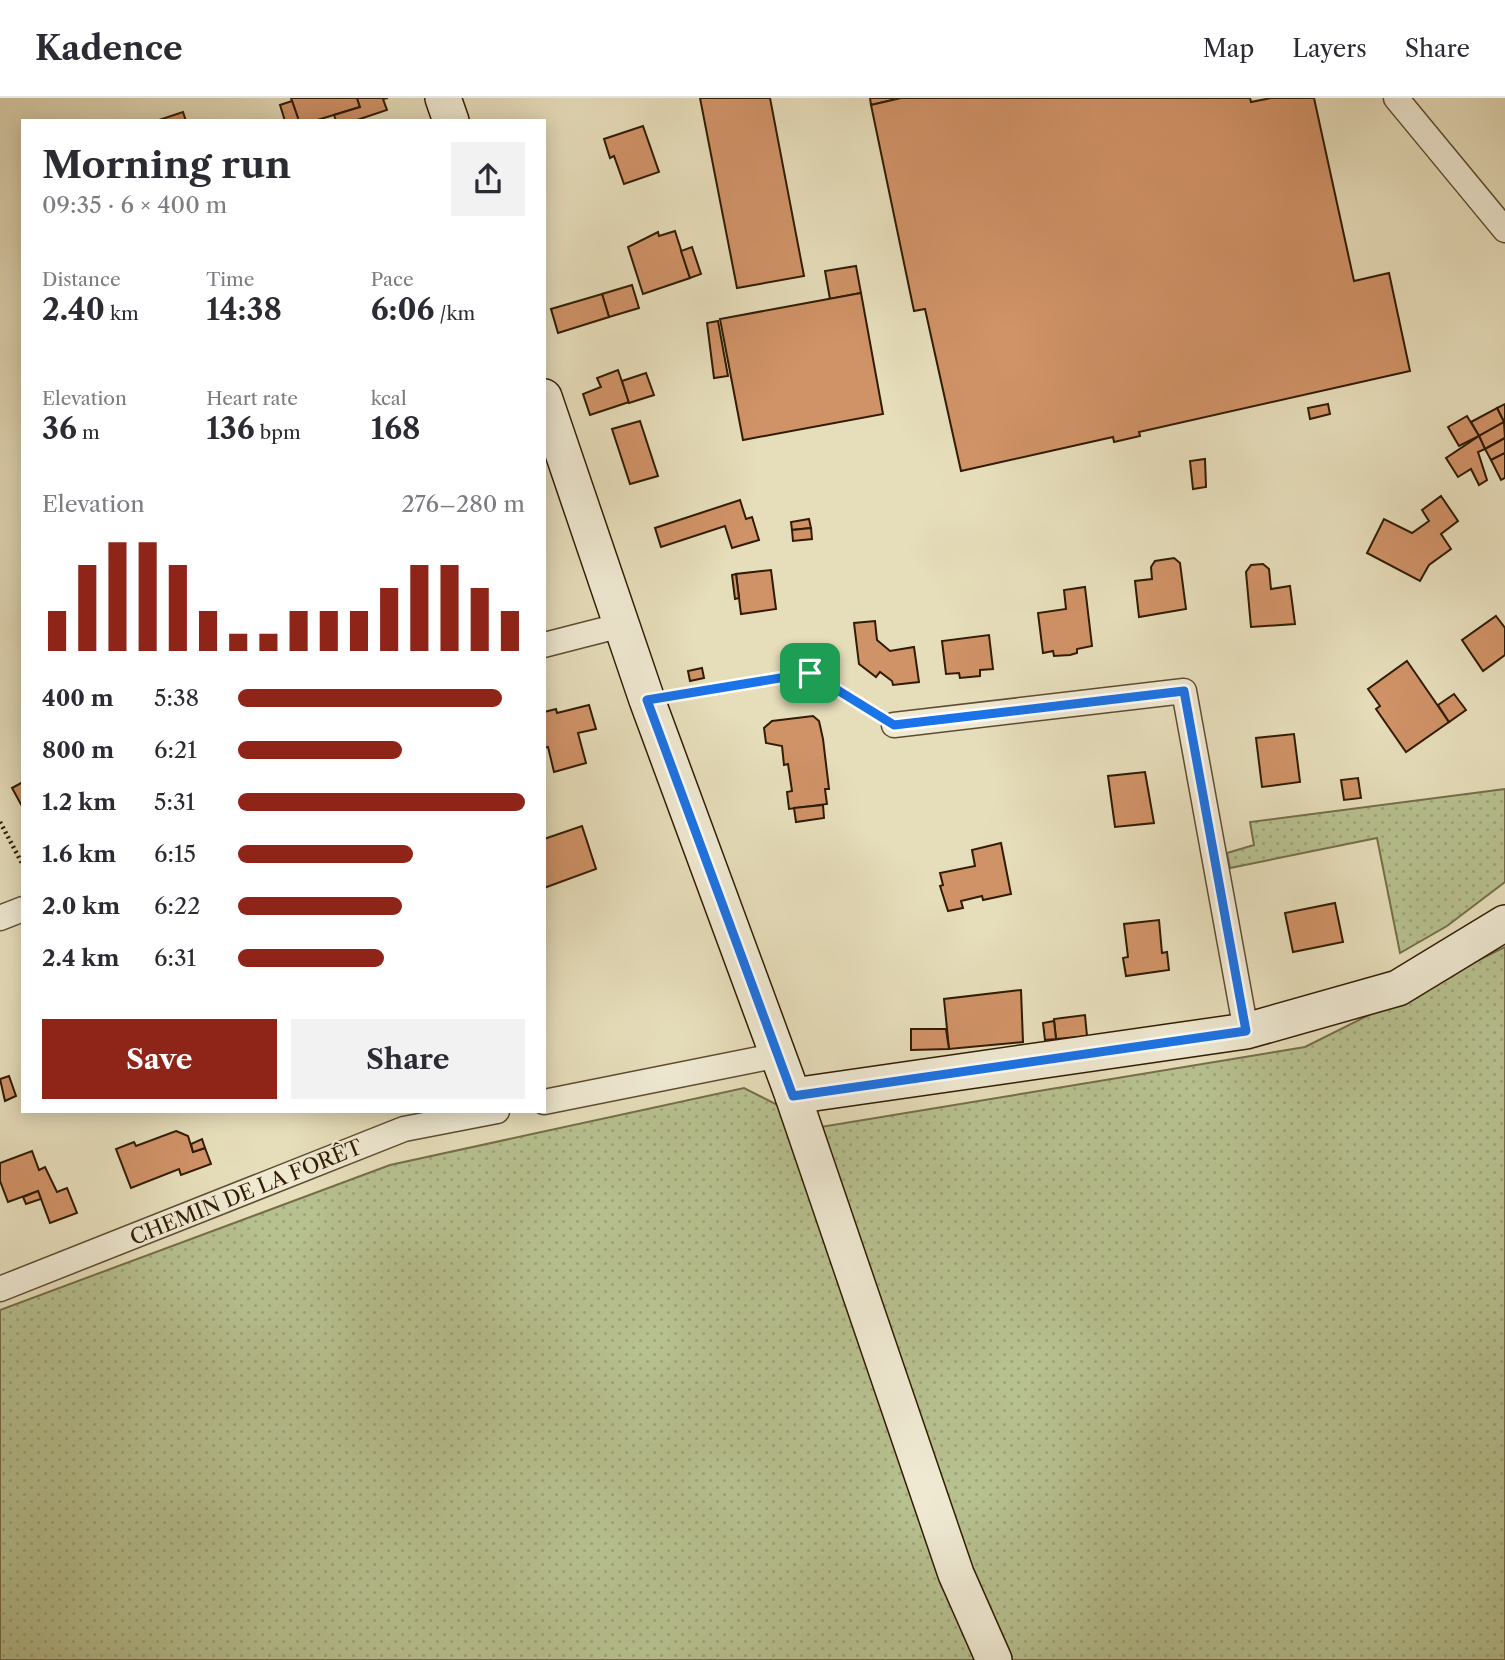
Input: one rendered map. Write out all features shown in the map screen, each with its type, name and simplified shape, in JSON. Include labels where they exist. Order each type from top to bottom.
[{"type":"main road","points":[[443,98],[449,119]]},
{"type":"main road","points":[[546,403],[647,700],[779,1055],[956,1574],[994,1660]]},
{"type":"main road","points":[[793,1096],[1246,1031],[1398,988],[1505,923]]},
{"type":"street","points":[[1396,98],[1505,230]]},
{"type":"street","points":[[546,644],[622,625]]},
{"type":"street","points":[[894,725],[1184,691],[1246,1031]]},
{"type":"street","points":[[0,918],[21,910]]},
{"type":"street","points":[[546,1102],[779,1055]]},
{"type":"street","name":"CHEMIN DE LA FORÊT","points":[[0,1289],[404,1129],[487,1113]]},
{"type":"path","points":[[647,700],[810,673],[894,725]]},
{"type":"path","points":[[0,822],[21,861]]},
{"type":"green space","points":[[1505,789],[1505,882],[1447,926],[1400,953],[1377,838],[1230,868],[1227,853],[1254,845],[1250,822]]},
{"type":"green space","points":[[1505,947],[1505,1660],[0,1660],[0,1310],[390,1165],[744,1088],[821,1127],[1305,1047]]},
{"type":"building","points":[[291,98],[357,98],[360,107],[321,119],[298,119]]},
{"type":"building","points":[[357,98],[388,98],[383,99],[387,110],[360,119],[335,119],[334,115],[360,107]]},
{"type":"building","points":[[700,98],[770,98],[804,276],[737,288]]},
{"type":"building","points":[[870,98],[901,98],[871,105]]},
{"type":"building","points":[[901,98],[1250,98],[1251,102],[1271,98],[1314,98],[1354,281],[1389,273],[1410,371],[1139,432],[1140,436],[1114,442],[1113,437],[961,471],[925,309],[914,311],[871,105]]},
{"type":"building","points":[[292,101],[298,119],[284,119],[280,105]]},
{"type":"building","points":[[183,112],[185,119],[162,119]]},
{"type":"building","points":[[643,126],[659,172],[624,184],[614,156],[610,158],[604,139]]},
{"type":"building","points":[[675,231],[690,278],[643,294],[628,247],[658,232],[659,236]]},
{"type":"building","points":[[692,247],[701,274],[690,278],[681,251]]},
{"type":"building","points":[[856,266],[861,293],[830,299],[825,271]]},
{"type":"building","points":[[632,285],[639,308],[609,317],[602,294]]},
{"type":"building","points":[[861,293],[883,414],[743,440],[720,319]]},
{"type":"building","points":[[602,294],[609,317],[558,333],[551,309]]},
{"type":"building","points":[[718,321],[728,376],[714,378],[707,323]]},
{"type":"building","points":[[618,370],[629,402],[590,415],[583,394],[601,387],[597,378]]},
{"type":"building","points":[[646,373],[654,395],[629,403],[622,381]]},
{"type":"building","points":[[1328,404],[1330,414],[1310,419],[1308,408]]},
{"type":"building","points":[[1505,404],[1505,424],[1497,408]]},
{"type":"building","points":[[1497,408],[1504,422],[1479,436],[1471,422]]},
{"type":"building","points":[[1467,416],[1479,436],[1459,446],[1448,427]]},
{"type":"building","points":[[640,421],[658,476],[630,484],[612,429]]},
{"type":"building","points":[[1504,422],[1505,438],[1485,449],[1479,436]]},
{"type":"building","points":[[1479,436],[1485,449],[1478,452],[1487,480],[1479,485],[1471,469],[1458,477],[1446,458]]},
{"type":"building","points":[[1505,438],[1505,453],[1491,460],[1485,449]]},
{"type":"building","points":[[1505,453],[1505,478],[1501,480],[1491,460]]},
{"type":"building","points":[[1205,459],[1206,487],[1193,489],[1190,461]]},
{"type":"building","points":[[1441,496],[1458,521],[1441,534],[1451,549],[1429,565],[1420,581],[1367,553],[1384,519],[1412,533],[1429,521],[1422,510]]},
{"type":"building","points":[[740,500],[746,519],[752,517],[759,540],[732,548],[725,526],[661,547],[655,528]]},
{"type":"building","points":[[809,519],[811,528],[792,530],[791,522]]},
{"type":"building","points":[[811,528],[812,539],[793,541],[792,530]]},
{"type":"building","points":[[1174,558],[1180,563],[1186,609],[1139,617],[1135,581],[1152,579],[1151,567],[1155,561]]},
{"type":"building","points":[[1263,564],[1269,569],[1271,589],[1290,586],[1295,624],[1251,627],[1246,572],[1251,565]]},
{"type":"building","points":[[771,570],[776,609],[741,614],[736,574]]},
{"type":"building","points":[[736,574],[739,598],[735,599],[732,575]]},
{"type":"building","points":[[1085,587],[1092,646],[1077,649],[1077,653],[1070,655],[1054,656],[1053,651],[1043,653],[1038,613],[1066,609],[1064,590]]},
{"type":"building","points":[[1496,616],[1505,628],[1505,655],[1483,671],[1462,640]]},
{"type":"building","points":[[875,621],[877,640],[890,651],[914,647],[919,682],[893,685],[892,681],[880,672],[876,677],[859,664],[854,623]]},
{"type":"building","points":[[989,635],[993,669],[980,670],[980,676],[960,678],[959,673],[946,674],[942,641]]},
{"type":"building","points":[[1407,661],[1449,722],[1406,752],[1376,709],[1380,706],[1368,689]]},
{"type":"building","points":[[702,668],[704,678],[690,681],[688,671]]},
{"type":"building","points":[[1454,694],[1466,710],[1449,722],[1438,705]]},
{"type":"building","points":[[589,705],[596,729],[578,733],[586,763],[554,772],[546,748],[546,712],[556,709],[557,713]]},
{"type":"building","points":[[813,716],[819,721],[823,739],[829,789],[825,789],[827,804],[789,809],[787,792],[792,791],[788,764],[784,765],[782,746],[766,743],[764,728],[772,721]]},
{"type":"building","points":[[1294,734],[1300,782],[1262,787],[1256,738]]},
{"type":"building","points":[[1145,772],[1154,823],[1115,827],[1108,776]]},
{"type":"building","points":[[1358,778],[1361,798],[1344,800],[1341,780]]},
{"type":"building","points":[[21,783],[21,804],[12,788]]},
{"type":"building","points":[[823,805],[824,818],[796,822],[794,808]]},
{"type":"building","points":[[582,826],[596,869],[546,887],[546,838]]},
{"type":"building","points":[[1001,843],[1011,894],[961,901],[963,908],[948,911],[940,886],[943,885],[940,873],[975,866],[972,850]]},
{"type":"building","points":[[1335,903],[1343,942],[1293,952],[1285,913]]},
{"type":"building","points":[[1159,920],[1162,953],[1167,952],[1169,970],[1126,976],[1123,958],[1128,957],[1124,924]]},
{"type":"building","points":[[1021,990],[1023,1042],[949,1049],[944,999]]},
{"type":"building","points":[[1085,1015],[1087,1036],[1056,1039],[1054,1019]]},
{"type":"building","points":[[1054,1021],[1056,1039],[1045,1040],[1043,1023]]},
{"type":"building","points":[[911,1029],[946,1029],[949,1049],[911,1050]]},
{"type":"building","points":[[9,1076],[16,1096],[5,1101],[0,1079]]},
{"type":"building","points":[[176,1131],[188,1136],[193,1152],[205,1148],[211,1164],[181,1175],[179,1169],[131,1188],[116,1149],[134,1142],[136,1146]]},
{"type":"building","points":[[202,1139],[205,1148],[193,1152],[191,1144]]},
{"type":"building","points":[[32,1151],[39,1170],[45,1167],[57,1192],[67,1188],[77,1213],[50,1223],[38,1191],[8,1202],[0,1181],[0,1163]]},
{"type":"building","points":[[38,1191],[41,1199],[26,1204],[23,1197]]},
{"type":"route","points":[[810,673],[894,725],[1184,691],[1246,1031],[793,1096],[647,700],[810,673]]}]
